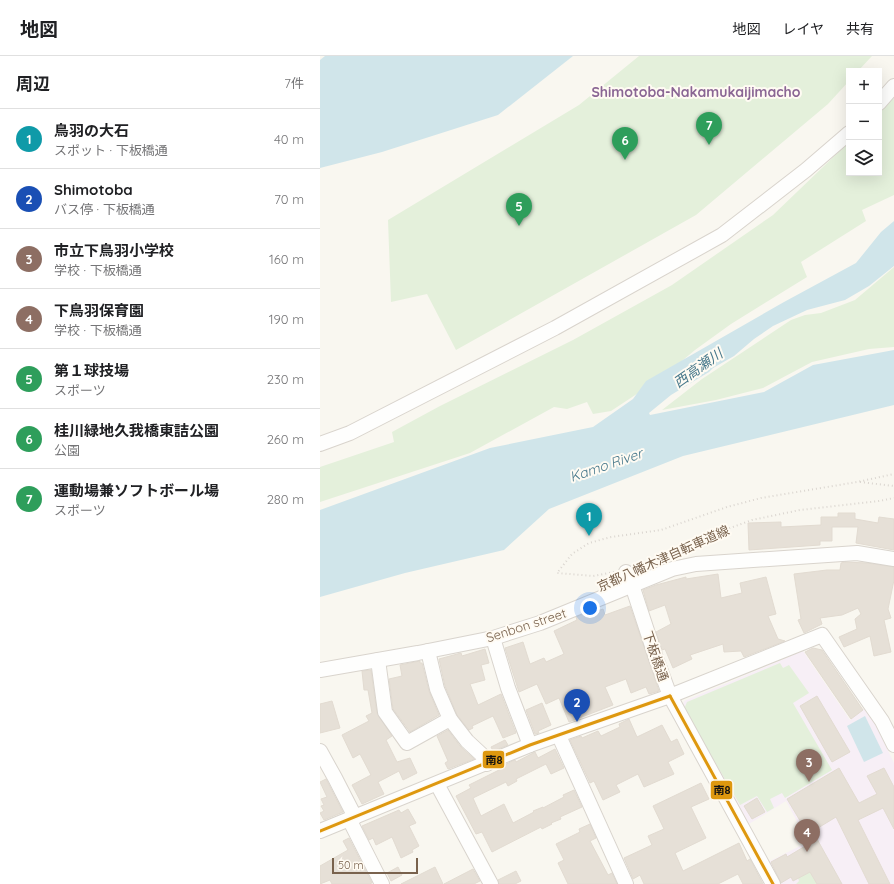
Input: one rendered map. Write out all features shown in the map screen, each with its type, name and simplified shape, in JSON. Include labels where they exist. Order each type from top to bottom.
[{"type":"street","points":[[882,99],[894,86]]},
{"type":"street","points":[[320,444],[350,433],[555,328],[722,236],[806,170],[846,136]]},
{"type":"street","name":"Senbon street","points":[[320,670],[493,638],[540,623],[672,569],[696,564],[857,553],[894,559]]},
{"type":"street","name":"下板橋通","points":[[626,572],[632,585],[670,696],[773,884]]},
{"type":"street","points":[[320,831],[487,764],[530,745],[670,696],[822,635],[882,721],[894,745]]},
{"type":"street","points":[[493,638],[508,688],[530,745]]},
{"type":"street","points":[[428,651],[438,689],[450,719],[467,741],[481,754],[487,764]]},
{"type":"street","points":[[378,660],[384,712],[407,743],[450,719]]},
{"type":"street","points":[[559,736],[626,884]]},
{"type":"street","points":[[320,751],[336,778],[352,818],[382,884]]},
{"type":"street","points":[[437,784],[491,884]]},
{"type":"path","points":[[626,572],[619,571],[593,576],[557,573],[572,554],[589,543],[612,537],[661,530],[727,507],[761,498],[857,482],[894,474]]},
{"type":"path","points":[[857,482],[894,486]]},
{"type":"path","name":"京都八幡木津自転車道線","points":[[626,572],[692,542],[752,520],[800,510],[894,498]]},
{"type":"shaded area","points":[[803,651],[850,720],[864,709],[875,724],[894,763],[894,884],[780,884],[768,862],[808,842],[786,801],[749,824],[682,708],[684,701]]},
{"type":"green space","points":[[639,56],[872,56],[861,68],[846,68],[846,84],[828,104],[696,215],[456,350],[427,294],[391,302],[388,220],[579,105]]},
{"type":"green space","points":[[894,98],[894,195],[862,210],[866,221],[801,262],[807,277],[731,324],[695,350],[664,376],[611,411],[593,414],[587,402],[567,409],[554,407],[470,453],[320,502],[320,467],[394,442],[392,432],[440,406],[573,340],[672,285],[773,215],[846,145],[846,176],[882,176],[882,110]]},
{"type":"green space","points":[[894,267],[894,347],[869,349],[812,362],[763,388],[716,400],[662,410],[702,379],[791,320],[805,315],[821,313],[855,300]]},
{"type":"green space","points":[[780,663],[783,668],[789,665],[809,693],[793,703],[832,770],[785,798],[782,793],[770,799],[774,808],[767,812],[757,796],[740,805],[684,709],[687,702]]},
{"type":"green space","points":[[810,872],[817,884],[796,884],[799,881],[798,878]]},
{"type":"water","points":[[325,56],[573,56],[498,115],[382,152],[320,168],[320,60]]},
{"type":"water","points":[[894,221],[894,266],[869,286],[845,300],[807,310],[773,326],[754,339],[734,356],[671,395],[649,413],[650,415],[764,392],[813,365],[894,350],[894,405],[683,456],[549,509],[504,550],[405,573],[320,597],[320,510],[490,448],[593,427],[633,399],[646,381],[784,302],[856,263],[881,232]]},
{"type":"water","points":[[865,716],[883,753],[864,762],[847,726]]},
{"type":"building","points":[[838,513],[855,513],[855,519],[878,523],[879,517],[894,519],[894,550],[856,543],[858,527],[832,527],[832,541],[820,541],[820,545],[749,550],[748,523],[781,522],[781,527],[821,525],[821,517],[838,517]]},
{"type":"building","points":[[841,563],[867,563],[894,567],[894,580],[888,609],[891,618],[884,620],[891,652],[874,656],[870,636],[844,647],[839,637],[857,629],[855,619],[861,614],[858,608],[842,615],[820,618],[822,624],[804,633],[798,620],[801,619],[794,574],[840,570]]},
{"type":"building","points":[[718,574],[721,598],[742,593],[740,583],[766,577],[776,614],[768,616],[778,639],[785,641],[744,657],[741,651],[724,652],[723,644],[690,655],[692,659],[673,668],[665,649],[662,650],[656,632],[671,624],[665,605],[649,611],[643,590],[686,577],[686,579]]},
{"type":"building","points":[[630,606],[659,691],[649,694],[646,687],[631,693],[626,679],[605,687],[613,705],[569,722],[559,698],[546,704],[537,684],[519,692],[505,648],[523,642],[530,664],[544,658],[546,662],[564,654],[554,631],[577,620],[576,617],[589,612],[589,614],[603,609],[605,615]]},
{"type":"building","points":[[813,648],[822,650],[863,710],[851,719],[805,652]]},
{"type":"building","points":[[485,649],[489,663],[481,665],[485,680],[470,684],[478,705],[501,694],[516,733],[503,738],[493,716],[472,726],[473,728],[469,730],[457,715],[445,686],[439,659],[461,653],[462,656]]},
{"type":"building","points":[[420,661],[420,663],[422,663],[429,691],[439,715],[410,732],[393,709],[389,679],[402,676],[400,665]]},
{"type":"building","points":[[371,670],[377,713],[392,736],[386,740],[397,762],[410,758],[417,773],[403,780],[399,771],[378,782],[384,794],[362,804],[352,785],[371,775],[360,754],[353,758],[342,735],[369,721],[366,716],[372,713],[368,690],[364,690],[362,671]]},
{"type":"building","points":[[817,696],[850,752],[832,762],[800,706]]},
{"type":"building","points":[[332,701],[340,728],[320,733],[320,704]]},
{"type":"building","points":[[542,703],[551,725],[535,734],[526,710]]},
{"type":"building","points":[[629,719],[637,737],[662,725],[671,742],[677,739],[684,754],[668,762],[674,774],[644,787],[638,774],[616,785],[620,792],[603,800],[594,781],[590,783],[570,740],[581,736],[582,738],[598,731],[601,736],[620,727],[619,724]]},
{"type":"building","points":[[448,730],[460,746],[474,759],[448,769],[445,763],[448,761],[437,736]]},
{"type":"building","points":[[505,740],[508,745],[493,751],[491,747]]},
{"type":"building","points":[[555,749],[564,768],[551,774],[546,764],[516,779],[517,781],[508,786],[506,782],[473,798],[481,816],[504,804],[513,823],[534,812],[533,811],[543,808],[564,797],[563,795],[574,790],[582,807],[560,817],[561,819],[542,829],[541,827],[492,852],[482,832],[476,834],[456,796],[471,788],[469,785],[501,769],[500,767],[515,760],[516,762],[535,752],[538,758]]},
{"type":"building","points":[[839,768],[859,803],[877,794],[867,776],[884,768],[894,787],[894,829],[883,808],[858,820],[890,884],[869,884],[836,817],[808,834],[787,799]]},
{"type":"building","points":[[326,779],[343,812],[324,820],[320,813],[324,811],[321,806],[324,805],[321,799],[327,797],[320,782]]},
{"type":"building","points":[[701,783],[709,799],[691,807],[706,838],[675,853],[683,871],[739,843],[747,861],[750,859],[763,884],[743,884],[738,874],[718,884],[644,884],[640,875],[633,879],[624,858],[652,845],[648,836],[664,829],[653,806]]},
{"type":"building","points":[[757,798],[765,812],[752,819],[744,806]]},
{"type":"building","points":[[408,809],[416,823],[409,826],[419,846],[412,850],[413,852],[401,858],[392,837],[376,845],[373,838],[369,840],[362,826],[399,810],[401,813]]},
{"type":"building","points":[[590,824],[596,838],[590,841],[608,875],[612,873],[617,884],[568,884],[558,863],[564,860],[556,844],[580,832],[579,829]]},
{"type":"building","points":[[349,838],[372,883],[332,884],[330,880],[320,884],[320,866],[348,850],[343,841]]},
{"type":"building","points":[[817,839],[842,884],[817,884],[810,872],[793,881],[791,877],[781,883],[771,862],[786,854],[787,857]]},
{"type":"building","points":[[398,867],[402,875],[391,881],[387,873]]},
{"type":"building","points":[[435,867],[443,884],[401,884]]},
{"type":"building","points":[[473,869],[480,881],[474,884],[444,884]]},
{"type":"building","points":[[516,871],[521,881],[515,884],[499,884],[498,880]]},
{"type":"transit line","name":"南8","points":[[670,696],[773,884]]},
{"type":"transit line","name":"南8","points":[[320,831],[530,745],[670,696]]},
{"type":"place","name":"運動場兼ソフトボール場","points":[[709,145]]},
{"type":"place","name":"桂川緑地久我橋東詰公園","points":[[625,160]]},
{"type":"place","name":"第１球技場","points":[[519,226]]},
{"type":"place","name":"鳥羽の大石","points":[[589,536]]},
{"type":"place","name":"Shimotoba","points":[[577,722]]},
{"type":"place","name":"市立下鳥羽小学校","points":[[809,782]]},
{"type":"place","name":"下鳥羽保育園","points":[[807,852]]},
{"type":"district","name":"Shimotoba-Nakamukaijimacho","points":[[696,92]]},
{"type":"water label","name":"西高瀬川","points":[[698,368]]},
{"type":"water label","name":"Kamo River","points":[[606,465]]}]
